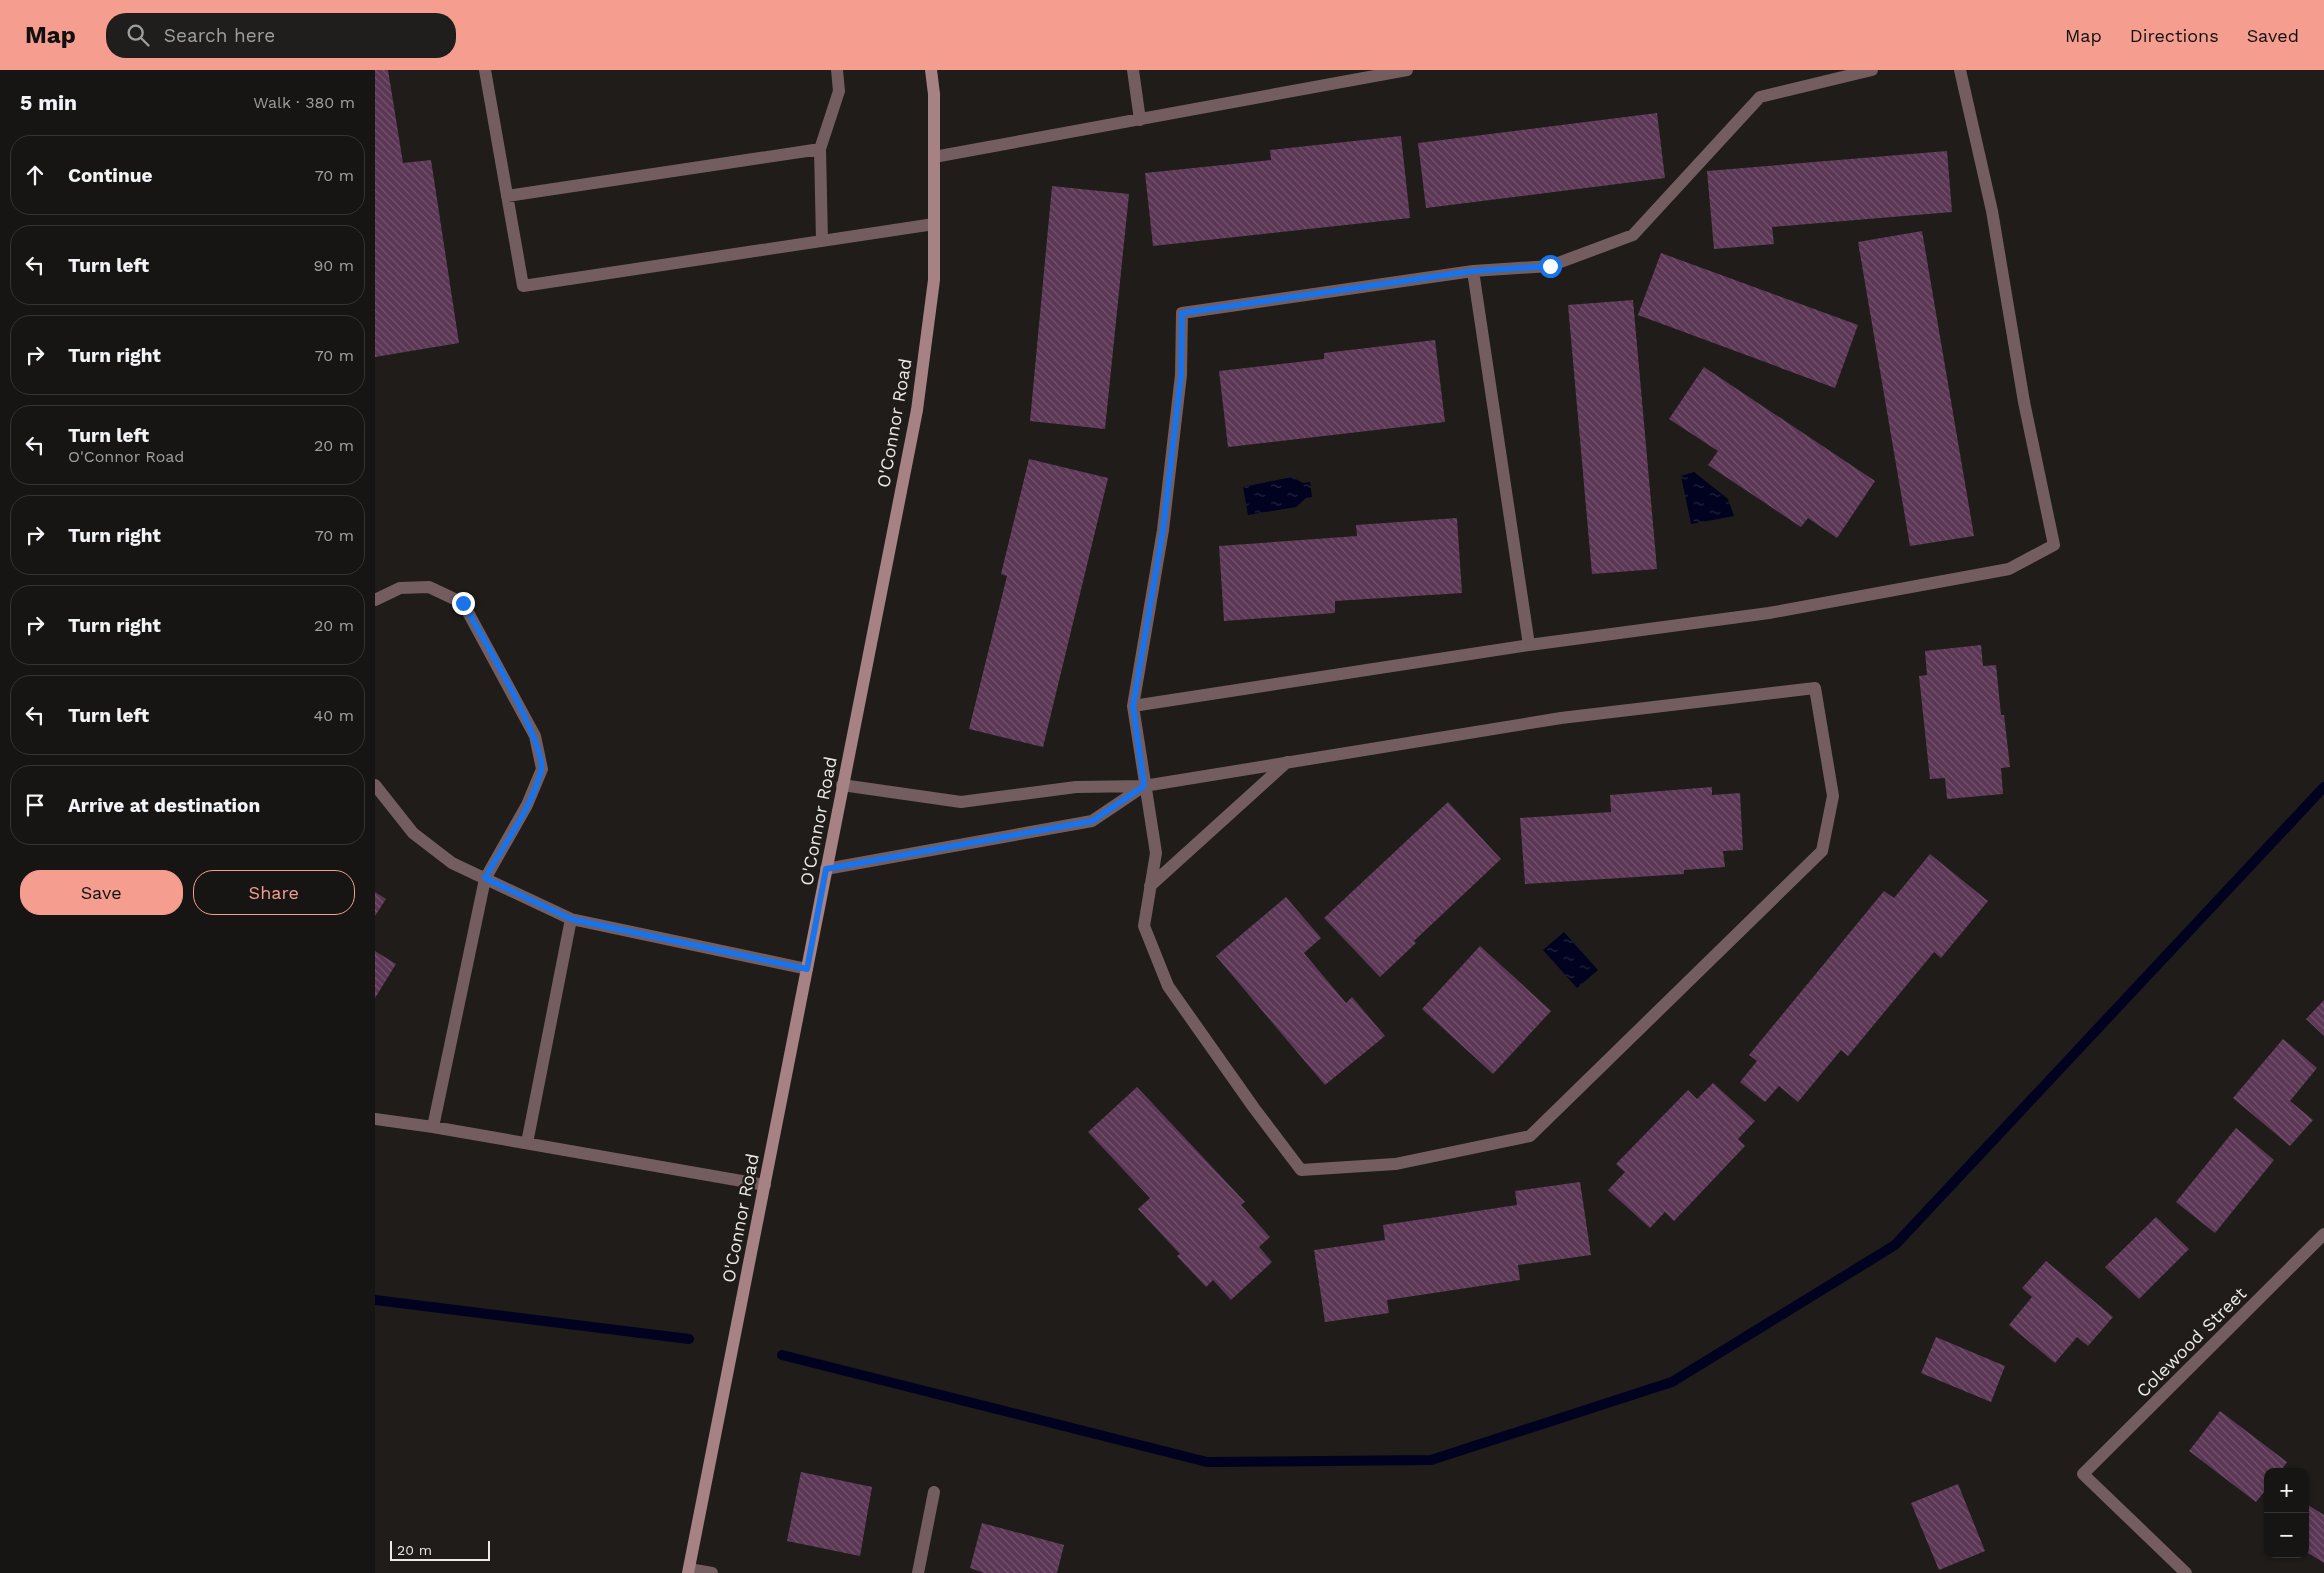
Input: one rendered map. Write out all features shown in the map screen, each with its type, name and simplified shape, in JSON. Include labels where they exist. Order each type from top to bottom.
[{"type":"main road","name":"O'Connor Road","points":[[689,1571],[917,410],[934,280],[934,94],[931,70]]},
{"type":"street","points":[[485,70],[523,286],[934,224]]},
{"type":"street","points":[[822,240],[820,149],[839,91],[837,70]]},
{"type":"street","points":[[1133,70],[1140,120]]},
{"type":"street","points":[[934,157],[1407,70]]},
{"type":"street","points":[[842,785],[961,802],[1076,787],[1144,786],[1561,718],[1815,688],[1833,796],[1822,851],[1531,1136],[1395,1164],[1301,1170],[1254,1108],[1168,986],[1144,926],[1156,853],[1144,786],[1133,706],[1163,530],[1181,375],[1182,313],[1473,271],[1550,266],[1633,235],[1760,97],[1872,70]]},
{"type":"street","points":[[1133,706],[1529,645],[1769,613],[2009,569],[2054,545],[2025,402],[1992,211],[1960,70]]},
{"type":"street","points":[[507,196],[820,149]]},
{"type":"street","points":[[1473,271],[1529,645]]},
{"type":"street","points":[[375,600],[400,588],[429,587],[463,603],[535,736],[542,769],[527,805],[485,878],[433,1127]]},
{"type":"street","points":[[1150,886],[1287,762]]},
{"type":"street","points":[[375,785],[380,796],[413,833],[452,863],[571,919],[807,969]]},
{"type":"street","points":[[826,869],[1092,821],[1144,786]]},
{"type":"street","points":[[527,1143],[571,919]]},
{"type":"street","points":[[375,1119],[433,1127],[765,1185]]},
{"type":"street","name":"Colewood Street","points":[[2186,1573],[2083,1474],[2324,1234]]},
{"type":"street","points":[[918,1573],[934,1492]]},
{"type":"street","points":[[689,1571],[712,1573]]},
{"type":"water","points":[[1694,472],[1728,499],[1734,516],[1691,524],[1681,476]]},
{"type":"water","points":[[1292,477],[1303,483],[1310,482],[1312,497],[1306,498],[1296,507],[1248,515],[1243,487]]},
{"type":"water","points":[[1564,932],[1598,970],[1577,988],[1543,950]]},
{"type":"building","points":[[375,70],[388,70],[403,163],[431,160],[459,343],[375,357]]},
{"type":"building","points":[[1657,113],[1665,178],[1426,208],[1418,143]]},
{"type":"building","points":[[1401,136],[1410,218],[1153,246],[1145,173],[1271,160],[1270,150]]},
{"type":"building","points":[[1947,151],[1952,212],[1772,227],[1774,244],[1714,249],[1707,171]]},
{"type":"building","points":[[1052,186],[1129,194],[1105,429],[1030,421]]},
{"type":"building","points":[[1922,231],[1974,536],[1910,546],[1858,242]]},
{"type":"building","points":[[1661,253],[1858,325],[1835,388],[1638,315]]},
{"type":"building","points":[[1633,300],[1657,569],[1592,574],[1568,305]]},
{"type":"building","points":[[1435,340],[1445,422],[1228,447],[1219,371],[1324,359],[1324,353]]},
{"type":"building","points":[[1704,367],[1875,481],[1837,538],[1808,518],[1801,527],[1708,465],[1718,451],[1669,419]]},
{"type":"building","points":[[1029,459],[1108,478],[1043,747],[969,729],[1007,576],[1001,574]]},
{"type":"building","points":[[1457,518],[1462,593],[1335,601],[1335,613],[1224,621],[1219,546],[1357,536],[1356,525]]},
{"type":"building","points":[[1981,645],[1983,666],[1996,665],[2001,715],[2004,715],[2010,767],[2001,768],[2003,794],[1947,799],[1945,778],[1930,779],[1919,676],[1927,675],[1925,651]]},
{"type":"building","points":[[1712,787],[1712,795],[1740,793],[1743,850],[1723,851],[1725,867],[1684,870],[1684,874],[1525,884],[1520,818],[1611,812],[1610,795]]},
{"type":"building","points":[[1448,802],[1501,859],[1414,941],[1416,943],[1380,977],[1324,918]]},
{"type":"building","points":[[1930,854],[1988,901],[1941,958],[1934,952],[1848,1056],[1841,1050],[1798,1102],[1779,1086],[1765,1102],[1740,1082],[1757,1061],[1749,1055],[1884,891],[1894,898]]},
{"type":"building","points":[[375,892],[386,899],[375,916]]},
{"type":"building","points":[[1286,897],[1321,938],[1304,953],[1346,1003],[1352,997],[1385,1036],[1325,1085],[1216,956]]},
{"type":"building","points":[[1480,946],[1551,1011],[1493,1074],[1422,1009]]},
{"type":"building","points":[[375,951],[396,964],[375,998]]},
{"type":"building","points":[[2324,1000],[2324,1036],[2306,1019]]},
{"type":"building","points":[[2283,1039],[2317,1068],[2290,1101],[2313,1120],[2290,1146],[2233,1098]]},
{"type":"building","points":[[1713,1083],[1755,1121],[1738,1139],[1745,1146],[1674,1221],[1665,1212],[1650,1228],[1608,1190],[1625,1172],[1616,1164],[1688,1090],[1697,1099]]},
{"type":"building","points":[[1137,1087],[1245,1202],[1241,1205],[1270,1237],[1259,1247],[1272,1262],[1231,1300],[1213,1280],[1206,1287],[1177,1256],[1180,1254],[1138,1209],[1150,1198],[1088,1132]]},
{"type":"building","points":[[2236,1128],[2274,1160],[2215,1233],[2176,1202]]},
{"type":"building","points":[[1580,1182],[1591,1255],[1518,1265],[1520,1280],[1387,1300],[1389,1313],[1325,1322],[1314,1250],[1385,1240],[1383,1225],[1517,1205],[1515,1191]]},
{"type":"building","points":[[2156,1217],[2189,1249],[2139,1299],[2105,1267]]},
{"type":"building","points":[[2046,1261],[2113,1317],[2088,1346],[2077,1337],[2055,1363],[2009,1325],[2032,1297],[2022,1288]]},
{"type":"building","points":[[1936,1337],[2005,1366],[1991,1402],[1921,1373]]},
{"type":"building","points":[[2220,1411],[2287,1462],[2283,1468],[2264,1468],[2264,1492],[2256,1502],[2189,1451]]},
{"type":"building","points":[[801,1472],[872,1487],[860,1556],[787,1541]]},
{"type":"building","points":[[1958,1484],[1985,1551],[1939,1570],[1911,1503]]},
{"type":"building","points":[[2309,1506],[2324,1515],[2324,1563],[2309,1554]]},
{"type":"building","points":[[982,1523],[1064,1545],[1057,1573],[984,1573],[970,1568]]},
{"type":"waterway","points":[[782,1355],[1207,1462],[1431,1460],[1672,1382],[1895,1245],[2324,787]]},
{"type":"waterway","points":[[375,1300],[689,1339]]},
{"type":"route","points":[[463,603],[535,736],[542,769],[527,805],[485,878],[571,919],[807,969],[826,869],[1092,821],[1144,786],[1133,706],[1163,530],[1181,375],[1182,313],[1473,271],[1550,266]]}]
